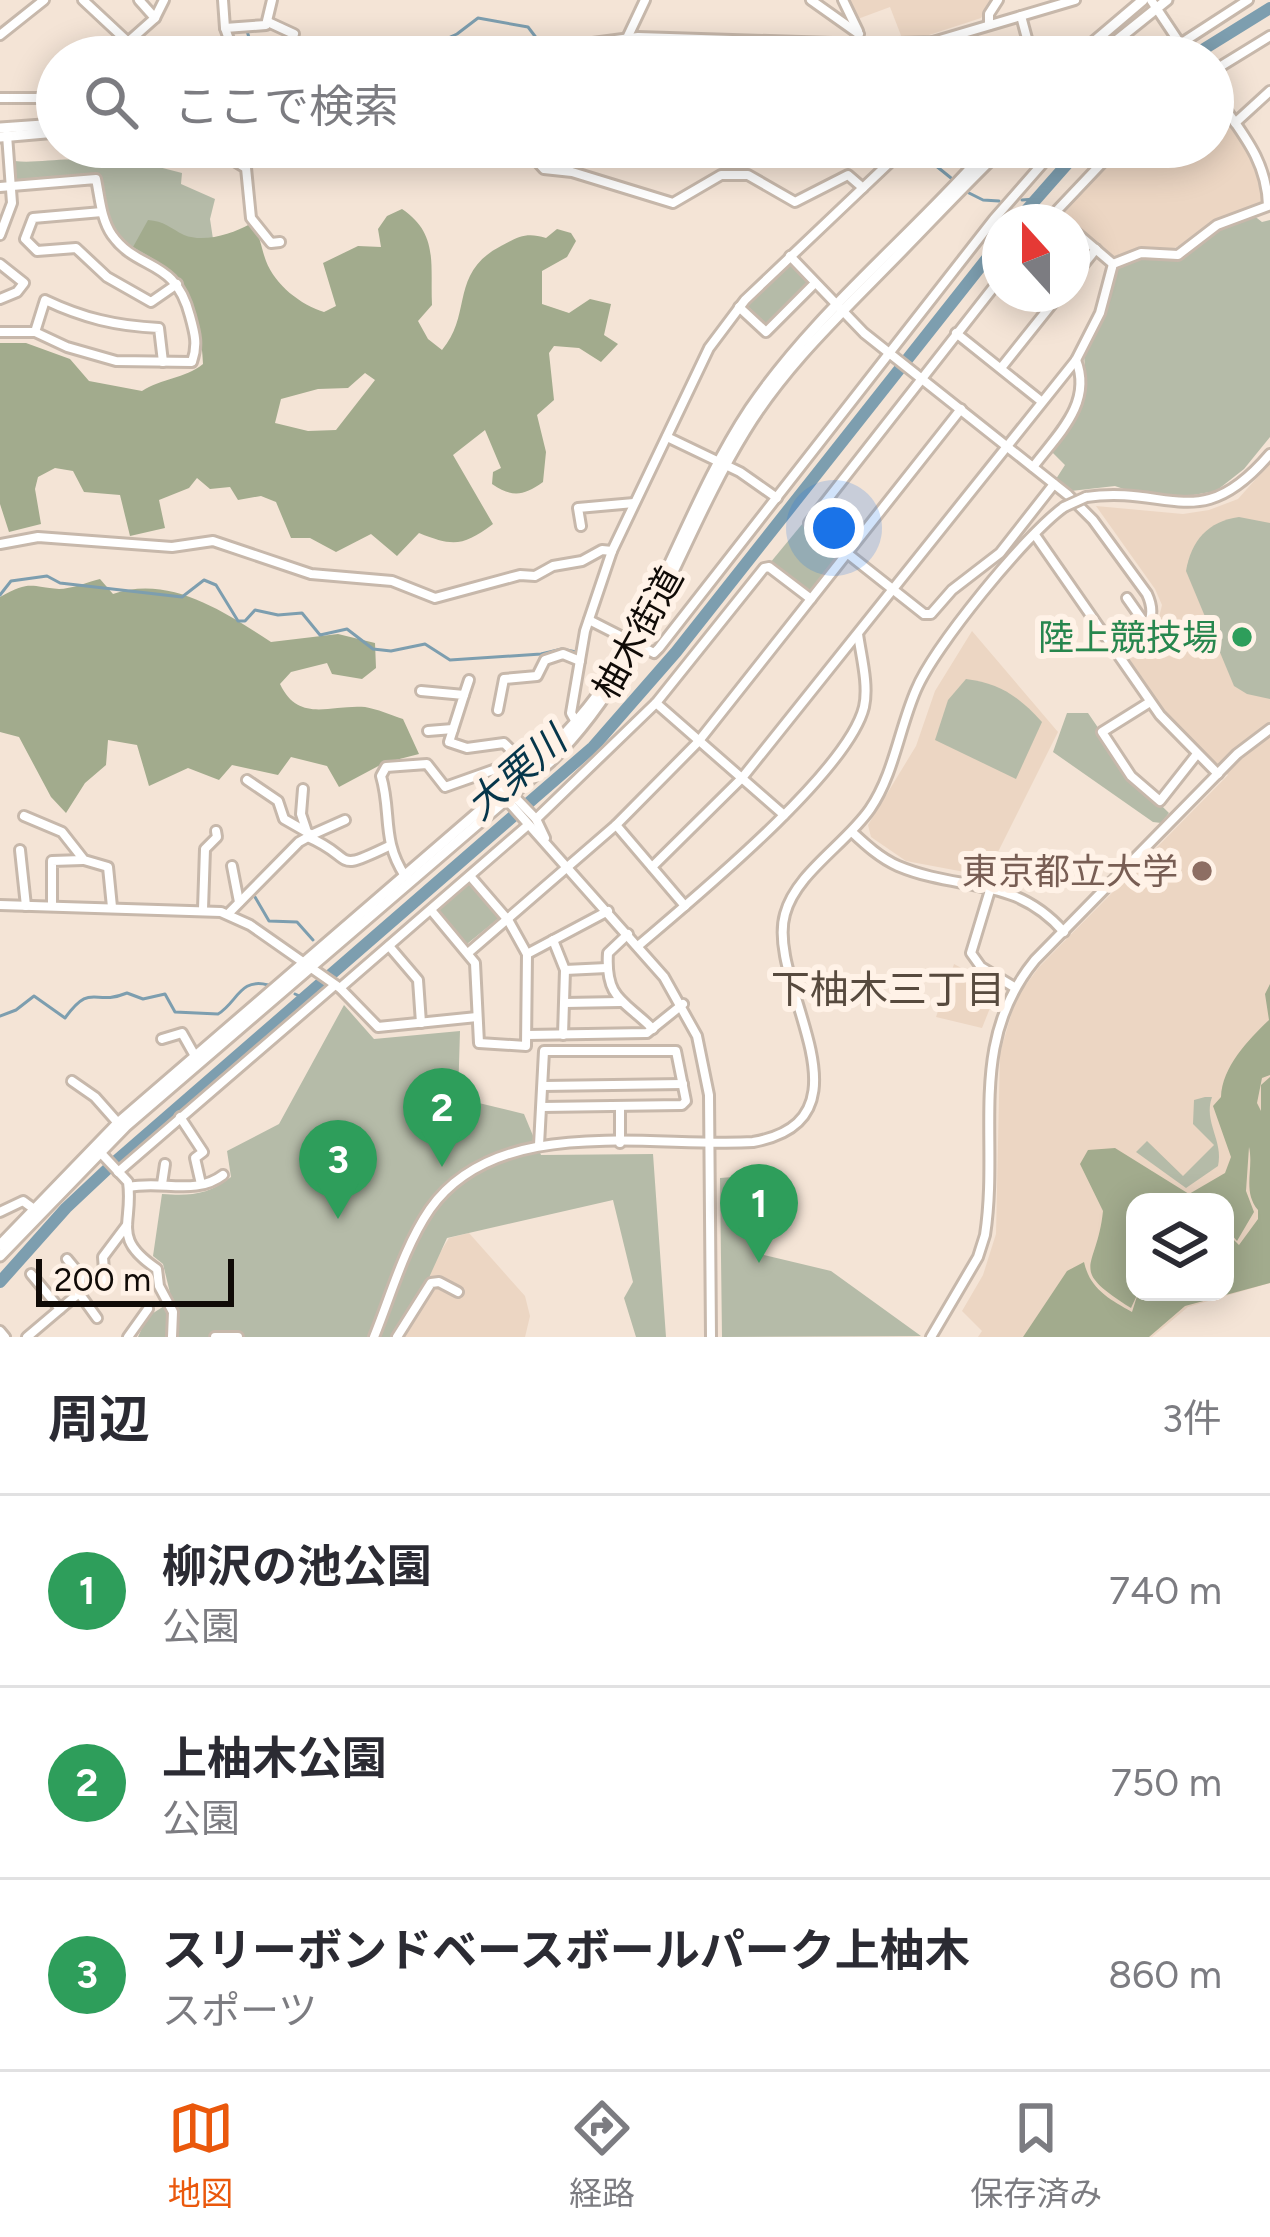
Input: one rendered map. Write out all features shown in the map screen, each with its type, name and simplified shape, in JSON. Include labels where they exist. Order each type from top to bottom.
[{"type":"main road","points":[[1105,36],[1150,3],[1167,0]]},
{"type":"main road","points":[[1117,36],[1150,3]]},
{"type":"main road","points":[[3,132],[36,130]]},
{"type":"main road","name":"柚木街道","points":[[0,1245],[584,726],[634,643],[723,464],[764,401],[840,308],[975,168]]},
{"type":"main road","name":"柚木街道","points":[[0,1256],[118,1123],[195,1056],[310,968],[405,876],[508,794],[576,722],[634,643]]},
{"type":"street","points":[[0,34],[44,0]]},
{"type":"street","points":[[83,0],[118,36]]},
{"type":"street","points":[[140,0],[155,18]]},
{"type":"street","points":[[130,36],[155,18],[164,0]]},
{"type":"street","points":[[223,0],[228,36]]},
{"type":"street","points":[[268,22],[272,0]]},
{"type":"street","points":[[628,36],[646,0]]},
{"type":"street","points":[[811,0],[859,34]]},
{"type":"street","points":[[843,0],[859,34]]},
{"type":"street","points":[[989,26],[989,14],[998,0]]},
{"type":"street","points":[[954,36],[1075,0]]},
{"type":"street","points":[[1202,36],[1248,0]]},
{"type":"street","points":[[1150,3],[1174,36]]},
{"type":"street","points":[[1021,16],[1026,36]]},
{"type":"street","points":[[225,28],[238,24],[257,28],[268,22]]},
{"type":"street","points":[[268,22],[294,34]]},
{"type":"street","points":[[1234,58],[1270,36]]},
{"type":"street","points":[[1113,264],[1141,253],[1178,255],[1217,225],[1268,206],[1261,162],[1235,124],[1270,91]]},
{"type":"street","points":[[0,98],[36,98]]},
{"type":"street","points":[[0,235],[11,214],[3,132]]},
{"type":"street","points":[[247,168],[251,218],[271,243],[280,242]]},
{"type":"street","points":[[543,168],[572,172],[673,203],[721,175],[748,175],[795,202],[848,175],[863,188]]},
{"type":"street","points":[[576,722],[571,713],[580,661],[613,551],[709,348],[740,307],[884,168]]},
{"type":"street","points":[[589,620],[654,653],[659,648],[1039,168]]},
{"type":"street","points":[[1062,204],[1097,168]]},
{"type":"street","points":[[0,187],[96,179],[102,212],[120,244],[177,284],[198,346],[192,362],[116,361],[35,332],[0,332]]},
{"type":"street","points":[[102,212],[33,218],[25,239],[38,251],[76,248],[107,277],[152,302],[177,284]]},
{"type":"street","points":[[1090,244],[1113,264]]},
{"type":"street","points":[[1090,256],[1096,249]]},
{"type":"street","points":[[790,256],[893,356],[1084,510],[1147,594],[1153,613],[1148,628],[1117,652]]},
{"type":"street","points":[[0,264],[25,283],[0,299]]},
{"type":"street","points":[[652,867],[742,778],[1076,360],[1100,313],[1113,264]]},
{"type":"street","points":[[740,307],[766,332],[815,283]]},
{"type":"street","points":[[35,332],[45,300],[79,316],[121,327],[159,328],[164,362]]},
{"type":"street","points":[[982,301],[809,519],[924,614],[931,614],[952,590],[1000,553],[1054,484]]},
{"type":"street","points":[[1001,368],[1046,312]]},
{"type":"street","points":[[956,333],[1041,401]]},
{"type":"street","points":[[1033,467],[1081,397],[1083,376],[1076,360]]},
{"type":"street","points":[[468,952],[616,825],[698,742],[961,409]]},
{"type":"street","points":[[667,436],[777,497]]},
{"type":"street","points":[[374,1337],[411,1244],[436,1202],[483,1163],[539,1144],[771,1138],[797,1120],[810,1100],[814,1063],[784,950],[784,917],[797,891],[852,832],[881,791],[916,689],[933,658],[1064,507],[1086,497],[1112,496],[1204,502],[1234,489],[1270,454]]},
{"type":"street","points":[[1261,464],[1270,472]]},
{"type":"street","points":[[581,526],[578,508],[634,503]]},
{"type":"street","points":[[1035,535],[1150,702],[1218,774]]},
{"type":"street","points":[[0,544],[38,537],[172,548],[213,541],[311,574],[392,581],[436,598],[520,575],[536,576],[602,550],[613,551]]},
{"type":"street","points":[[117,1171],[470,876],[656,703],[764,568],[811,599]]},
{"type":"street","points":[[1126,598],[1148,628]]},
{"type":"street","points":[[638,946],[784,814],[851,738],[866,700],[858,633]]},
{"type":"street","points":[[498,710],[504,679],[537,676],[545,660],[563,654],[580,661]]},
{"type":"street","points":[[469,680],[448,742],[466,748],[504,743],[519,758]]},
{"type":"street","points":[[421,691],[464,695]]},
{"type":"street","points":[[1150,702],[1102,732],[1131,776],[1160,800],[1197,754]]},
{"type":"street","points":[[656,703],[784,814]]},
{"type":"street","points":[[428,730],[453,729]]},
{"type":"street","points":[[934,1333],[986,1235],[993,1047],[1014,987],[1218,774],[1270,729]]},
{"type":"street","points":[[405,876],[389,846],[388,804],[381,776],[386,767],[427,764],[445,787],[519,758],[538,744],[548,752]]},
{"type":"street","points":[[247,780],[278,801],[284,820],[344,862],[353,863],[389,846]]},
{"type":"street","points":[[303,789],[301,814],[309,834]]},
{"type":"street","points":[[508,794],[683,1004],[705,1064],[712,1337]]},
{"type":"street","points":[[24,816],[62,832],[84,860]]},
{"type":"street","points":[[228,914],[298,842],[345,820]]},
{"type":"street","points":[[616,825],[685,906]]},
{"type":"street","points":[[203,909],[205,849],[217,837],[216,831]]},
{"type":"street","points":[[852,832],[896,865],[1026,899],[1064,932]]},
{"type":"street","points":[[20,850],[26,906]]},
{"type":"street","points":[[52,906],[52,861],[84,860],[109,867],[112,907]]},
{"type":"street","points":[[232,866],[240,903]]},
{"type":"street","points":[[430,910],[475,962],[481,1044],[526,1046],[527,954],[507,919],[470,876]]},
{"type":"street","points":[[991,887],[971,953],[981,967],[1014,987]]},
{"type":"street","points":[[0,905],[203,909],[228,914],[336,986],[378,1028],[477,1017]]},
{"type":"street","points":[[527,954],[608,911]]},
{"type":"street","points":[[628,934],[608,952],[608,980],[620,1002],[653,1029]]},
{"type":"street","points":[[553,940],[565,970],[563,1035]]},
{"type":"street","points":[[389,946],[418,980],[422,1023]]},
{"type":"street","points":[[565,970],[607,968]]},
{"type":"street","points":[[565,1004],[620,1002]]},
{"type":"street","points":[[527,1035],[647,1033],[683,1004]]},
{"type":"street","points":[[162,1039],[182,1033],[195,1056]]},
{"type":"street","points":[[539,1144],[544,1051],[676,1051],[686,1101],[682,1105],[542,1107]]},
{"type":"street","points":[[72,1081],[95,1097],[118,1123]]},
{"type":"street","points":[[543,1086],[683,1084]]},
{"type":"street","points":[[620,1106],[620,1143]]},
{"type":"street","points":[[180,1117],[203,1152],[195,1159],[201,1184]]},
{"type":"street","points":[[103,1155],[129,1187],[127,1225],[137,1255],[157,1269],[159,1286],[173,1312],[172,1337]]},
{"type":"street","points":[[162,1184],[165,1164]]},
{"type":"street","points":[[129,1187],[162,1184],[179,1188],[224,1175]]},
{"type":"street","points":[[0,1213],[23,1201],[36,1211]]},
{"type":"street","points":[[105,1284],[103,1257],[127,1225]]},
{"type":"street","points":[[27,1337],[79,1293],[81,1276],[67,1259]]},
{"type":"street","points":[[31,1274],[60,1309]]},
{"type":"street","points":[[397,1337],[431,1283],[458,1292]]},
{"type":"street","points":[[79,1293],[98,1318]]},
{"type":"street","points":[[128,1337],[148,1309]]},
{"type":"street","points":[[215,1337],[238,1337]]},
{"type":"shaded area","points":[[847,0],[992,0],[981,18],[929,35],[901,36],[890,7],[855,20]]},
{"type":"shaded area","points":[[1234,129],[1257,162],[1266,203],[1215,220],[1167,251],[1129,251],[1112,260],[1090,239],[1090,204],[1066,204],[1099,168],[1234,168]]},
{"type":"shaded area","name":"東京都立大学","points":[[1270,463],[1270,1283],[1234,1294],[1234,1193],[1126,1193],[1126,1301],[1208,1301],[1188,1307],[1152,1337],[978,1337],[982,1331],[962,1311],[983,1275],[996,1234],[1000,1053],[1016,998],[1039,967],[1228,775],[1170,718],[1128,657],[1155,634],[1162,605],[1096,506],[1183,514],[1238,499]]},
{"type":"shaded area","points":[[972,631],[1058,732],[986,876],[906,861],[871,837],[868,825],[916,746],[935,691]]},
{"type":"shaded area","points":[[954,964],[998,988],[982,1028],[936,1017]]},
{"type":"shaded area","points":[[469,1233],[525,1296],[530,1316],[525,1337],[404,1337],[430,1290],[421,1284],[449,1238]]},
{"type":"green space","points":[[15,161],[36,161],[36,168],[163,168],[182,173],[181,184],[215,199],[210,219],[213,239],[181,249],[174,277],[116,236],[104,207],[99,176],[17,183]]},
{"type":"green space","points":[[402,209],[427,240],[432,305],[418,321],[428,339],[442,350],[457,322],[474,269],[485,257],[523,236],[546,238],[557,229],[571,233],[576,241],[567,257],[542,271],[542,304],[569,313],[590,299],[611,304],[604,335],[618,344],[601,362],[579,348],[554,346],[549,353],[554,400],[537,415],[546,452],[543,482],[518,493],[492,484],[493,472],[501,468],[485,430],[453,455],[493,524],[458,542],[419,533],[397,556],[371,534],[336,552],[310,538],[291,538],[276,502],[261,496],[238,500],[230,487],[210,489],[197,478],[189,488],[159,500],[165,528],[130,536],[120,495],[84,492],[73,471],[55,468],[38,477],[35,489],[41,524],[9,532],[0,504],[0,343],[26,343],[70,359],[89,381],[142,391],[203,364],[198,326],[186,294],[165,268],[133,247],[148,220],[200,238],[250,224],[282,286],[324,312],[336,306],[323,263],[358,246],[381,247],[378,229],[387,216]],"holes":[[[365,373],[375,380],[336,430],[308,431],[275,423],[281,399],[318,389],[348,388]]]},
{"type":"green space","points":[[1253,215],[1262,222],[1270,220],[1270,437],[1244,469],[1216,491],[1182,497],[1138,494],[1115,486],[1071,491],[1056,479],[1065,465],[1051,451],[1079,412],[1086,390],[1084,354],[1101,323],[1117,269],[1147,256],[1182,257],[1219,229]]},
{"type":"green space","points":[[790,264],[810,283],[769,325],[763,325],[747,305]]},
{"type":"green space","name":"陸上競技場","points":[[1239,517],[1270,523],[1270,699],[1234,686],[1186,571],[1203,534]]},
{"type":"green space","points":[[803,523],[839,555],[806,592],[770,563]]},
{"type":"green space","points":[[100,579],[113,594],[155,589],[196,600],[271,642],[338,634],[375,643],[376,668],[362,679],[332,674],[327,663],[291,672],[280,684],[306,708],[365,707],[403,719],[419,754],[384,763],[339,787],[327,766],[291,757],[278,775],[232,765],[219,780],[188,768],[149,786],[137,745],[108,740],[106,765],[85,783],[66,813],[51,797],[19,737],[0,732],[0,597],[25,586],[64,589]]},
{"type":"green space","points":[[966,679],[1008,693],[1042,722],[1016,779],[935,740],[948,700]]},
{"type":"green space","points":[[1067,713],[1088,713],[1131,776],[1169,813],[1161,823],[1053,752]]},
{"type":"green space","points":[[468,883],[499,918],[467,944],[437,909]]},
{"type":"green space","points":[[1270,984],[1270,1075],[1262,1078],[1257,1103],[1261,1111],[1261,1085],[1270,1077],[1270,1283],[1234,1293],[1234,1240],[1239,1245],[1258,1219],[1249,1188],[1249,1147],[1246,1191],[1254,1212],[1237,1241],[1234,1193],[1191,1193],[1225,1173],[1231,1157],[1213,1106],[1238,1055],[1269,1020],[1265,994]]},
{"type":"green space","points":[[344,1005],[374,1039],[460,1031],[458,1098],[524,1114],[541,1155],[653,1154],[666,1337],[636,1337],[624,1298],[633,1282],[613,1200],[447,1238],[402,1337],[138,1337],[147,1317],[172,1301],[163,1264],[153,1256],[162,1194],[198,1193],[231,1177],[227,1151],[279,1124]]},
{"type":"green space","points":[[1212,1097],[1218,1166],[1186,1188],[1136,1152],[1147,1141],[1183,1176],[1214,1145],[1193,1124],[1194,1100]]},
{"type":"green space","points":[[1115,1148],[1187,1193],[1126,1193],[1126,1301],[1134,1301],[1131,1308],[1098,1284],[1090,1267],[1103,1211],[1080,1164],[1088,1150]]},
{"type":"green space","points":[[733,1177],[744,1231],[764,1255],[831,1271],[921,1336],[722,1337],[720,1178]]},
{"type":"green space","points":[[1084,1262],[1096,1286],[1132,1312],[1135,1301],[1203,1301],[1185,1306],[1149,1337],[1023,1337],[1067,1271]]},
{"type":"waterway","name":"大栗川","points":[[1225,36],[1270,8]]},
{"type":"waterway","points":[[453,36],[478,18],[528,27],[535,36]]},
{"type":"waterway","points":[[247,31],[249,36]]},
{"type":"waterway","points":[[939,168],[951,178]]},
{"type":"waterway","name":"大栗川","points":[[1032,204],[1064,168]]},
{"type":"waterway","points":[[969,193],[999,201]]},
{"type":"waterway","points":[[1022,200],[1035,199]]},
{"type":"waterway","name":"大栗川","points":[[0,1282],[116,1161],[593,747],[676,652],[982,265]]},
{"type":"waterway","points":[[0,595],[11,581],[47,576],[60,583],[182,597],[204,580],[216,585],[238,621],[245,621],[255,610],[302,613],[320,635],[347,629],[373,649],[391,651],[425,644],[450,660],[562,649],[576,652]]},
{"type":"waterway","points":[[255,897],[269,921],[297,922],[313,940]]},
{"type":"waterway","points":[[0,1016],[34,996],[65,1018],[81,1000],[127,993],[143,999],[165,994],[175,1012],[218,1014],[245,988],[268,985]]},
{"type":"waterway","points":[[295,994],[304,998]]},
{"type":"place","name":"陸上競技場","points":[[1242,637]]},
{"type":"place","name":"東京都立大学","points":[[1202,871]]},
{"type":"place","name":"上柚木公園","points":[[442,1167]]},
{"type":"place","name":"スリーボンドベースボールパーク上柚木","points":[[338,1219]]},
{"type":"place","name":"柳沢の池公園","points":[[759,1263]]},
{"type":"district","name":"下柚木三丁目","points":[[888,989]]}]
